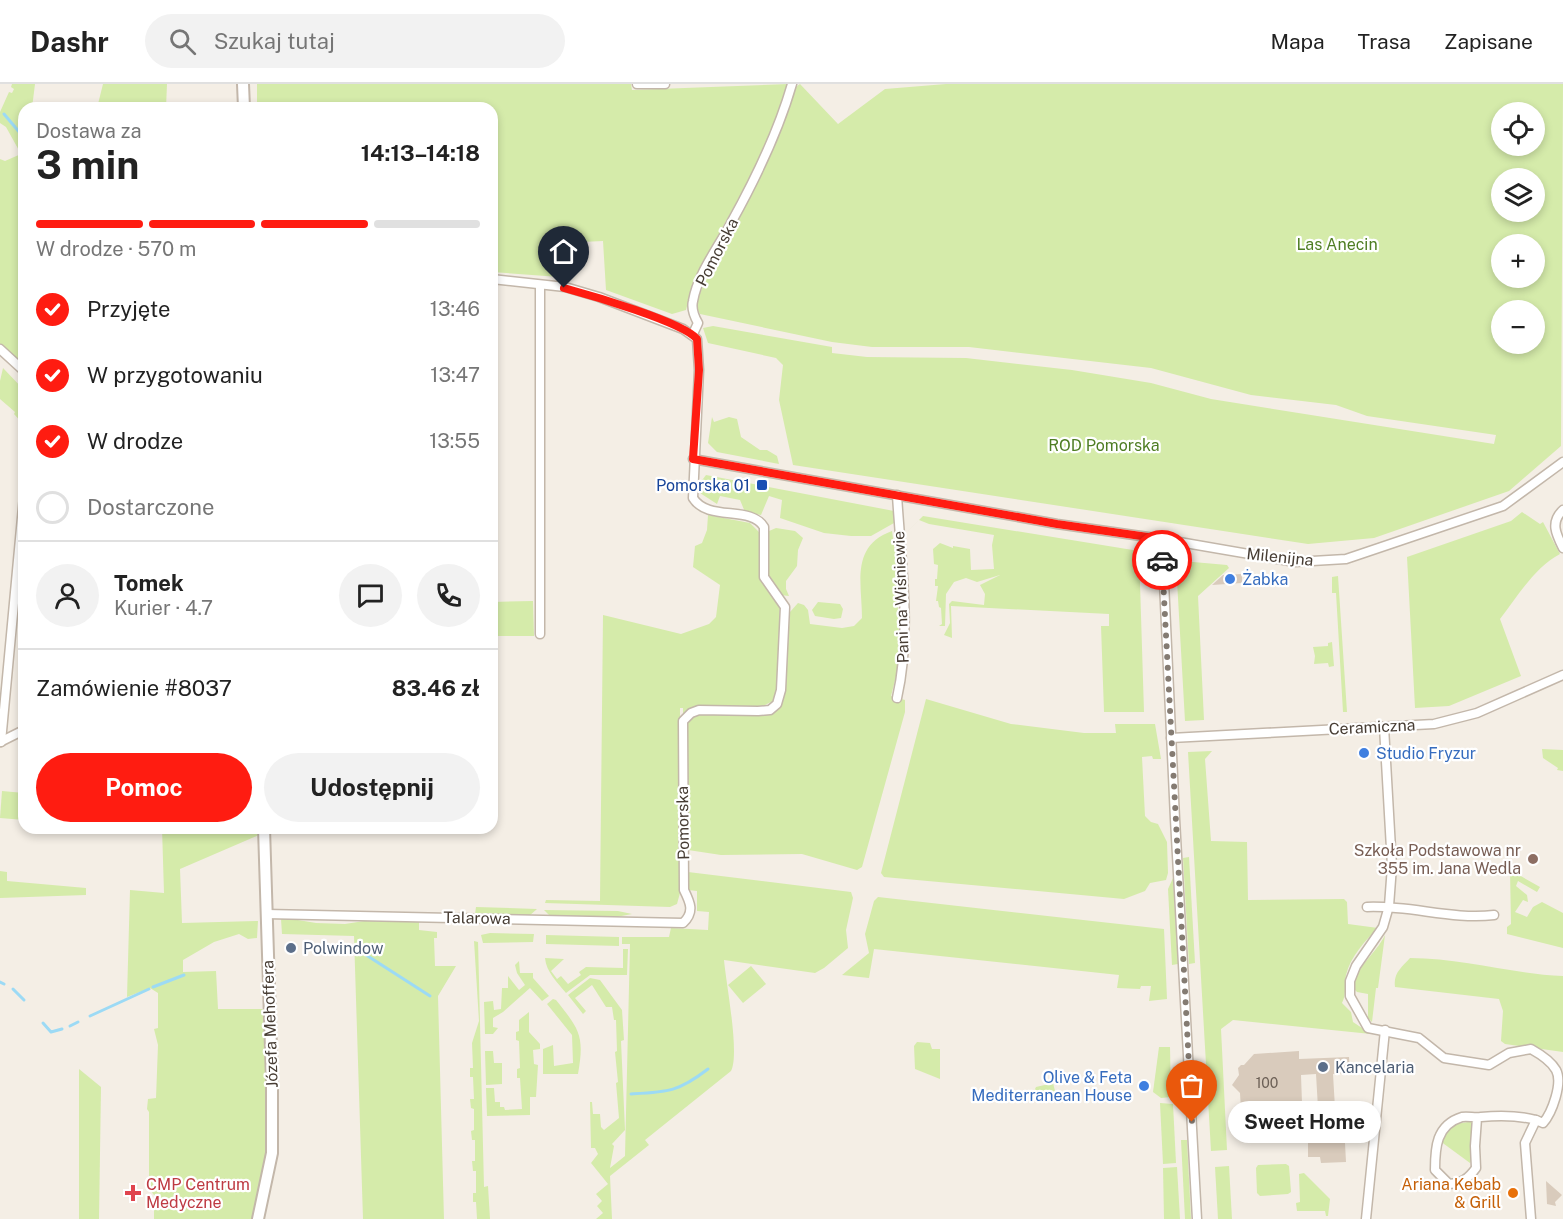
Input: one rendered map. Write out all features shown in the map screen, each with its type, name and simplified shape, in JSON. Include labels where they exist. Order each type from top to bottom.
[{"type":"street","points":[[243,84],[244,102]]},
{"type":"street","points":[[637,85],[665,84]]},
{"type":"street","name":"Pomorska","points":[[686,921],[690,912],[691,900],[684,890],[683,721],[696,710],[758,711],[770,710],[777,704],[781,690],[785,607],[764,577],[765,533],[761,522],[753,518],[706,509],[693,498],[699,344],[693,334],[698,323],[694,315],[693,301],[703,273],[759,170],[778,127],[792,84]]},
{"type":"street","points":[[498,280],[564,288],[599,297],[693,334]]},
{"type":"street","points":[[540,285],[540,634]]},
{"type":"street","points":[[0,349],[18,366]]},
{"type":"street","name":"Milenijna","points":[[693,459],[1057,524],[1296,562],[1346,560],[1503,506],[1563,462]]},
{"type":"street","name":"Pani na Wiśniewie","points":[[897,495],[905,643],[903,674],[897,698]]},
{"type":"street","points":[[1563,510],[1558,515],[1555,525],[1563,548]]},
{"type":"street","points":[[1162,539],[1197,1219]]},
{"type":"street","points":[[1,742],[18,560]]},
{"type":"street","name":"Ceramiczna","points":[[1171,738],[1434,724],[1465,717],[1563,675]]},
{"type":"street","points":[[1384,727],[1392,866],[1389,906],[1384,924],[1356,966],[1350,981],[1350,996],[1368,1028],[1419,1038],[1444,1058],[1489,1065],[1501,1057],[1522,1049],[1531,1049],[1554,1067],[1558,1078],[1553,1107],[1543,1123],[1516,1114],[1463,1117],[1449,1124],[1440,1134],[1435,1145],[1435,1170],[1449,1184],[1468,1179],[1476,1170],[1477,1118]]},
{"type":"street","points":[[1,742],[18,733]]},
{"type":"street","name":"Józefa Mehoffera","points":[[258,1219],[272,1154],[264,834]]},
{"type":"street","points":[[1367,907],[1389,906],[1438,913],[1494,915]]},
{"type":"street","name":"Talarowa","points":[[267,914],[677,924],[686,921]]},
{"type":"street","points":[[1366,1219],[1385,1030]]},
{"type":"street","points":[[1531,1219],[1525,1143],[1536,1120]]},
{"type":"green space","points":[[12,84],[35,84],[33,102],[18,102],[18,149],[6,127],[0,123],[0,112],[9,92],[12,93],[14,89],[11,87]]},
{"type":"green space","points":[[103,84],[167,84],[166,102],[98,102]]},
{"type":"green space","points":[[257,84],[631,84],[632,90],[788,84],[774,130],[694,279],[686,310],[672,314],[606,290],[603,241],[560,243],[559,277],[498,272],[498,102],[257,102]]},
{"type":"green space","name":"Las Anecin","points":[[800,84],[838,124],[885,89],[946,84],[1563,84],[1561,446],[1509,491],[1374,538],[1308,544],[793,465],[779,400],[783,365],[776,358],[708,343],[703,328],[713,326],[832,347],[832,353],[867,357],[966,358],[1072,370],[1151,383],[1211,399],[1494,444],[1496,435],[1367,416],[1336,405],[1251,395],[1151,368],[969,347],[872,347],[832,342],[700,314],[696,306],[705,281],[761,175],[780,133],[792,94]]},
{"type":"green space","points":[[18,155],[18,361],[0,345],[0,159],[5,161]]},
{"type":"green space","points":[[3,368],[18,384],[18,418],[15,412],[0,399]]},
{"type":"green space","points":[[712,417],[714,422],[729,417],[737,419],[741,437],[760,450],[767,450],[777,456],[779,464],[717,452],[708,443]]},
{"type":"green space","points":[[706,475],[894,511],[894,523],[871,536],[824,533],[780,518],[782,500],[769,496],[761,515],[745,512],[740,500],[720,496],[717,504],[700,493],[700,483]]},
{"type":"green space","points":[[1522,512],[1540,524],[1543,522],[1560,554],[1535,574],[1500,619],[1521,676],[1449,706],[1415,708],[1407,557],[1511,521]]},
{"type":"green space","points":[[708,515],[750,523],[760,533],[762,578],[780,604],[777,690],[773,701],[759,708],[704,707],[683,718],[683,708],[680,708],[680,893],[677,904],[670,907],[545,903],[546,900],[600,901],[603,615],[681,634],[709,624],[716,617],[720,585],[693,567],[695,546],[702,543],[707,530]]},
{"type":"green space","points":[[923,516],[1139,551],[1144,712],[1104,712],[1101,626],[1109,626],[1109,614],[951,606],[952,638],[944,635],[950,623],[949,604],[952,601],[984,605],[985,594],[980,585],[1000,575],[977,582],[966,578],[954,582],[946,594],[945,626],[939,626],[942,624],[941,608],[936,601],[938,586],[935,586],[938,565],[934,564],[933,549],[940,543],[953,548],[953,546],[970,549],[971,570],[994,569],[992,545],[994,535],[929,524],[919,520]]},
{"type":"green space","points":[[776,528],[795,531],[803,538],[798,550],[797,566],[786,581],[789,596],[780,595],[768,576],[769,531]]},
{"type":"green space","points":[[892,531],[896,560],[900,661],[891,696],[905,700],[905,712],[862,867],[857,870],[802,854],[721,855],[688,850],[686,723],[694,713],[772,713],[785,691],[790,612],[798,603],[804,605],[808,610],[810,624],[842,628],[854,626],[862,618],[860,579],[864,556],[870,546]]},
{"type":"green space","points":[[1182,561],[1227,565],[1229,568],[1198,596],[1204,720],[1185,721],[1176,563]]},
{"type":"green space","points":[[1338,576],[1347,712],[1343,712],[1336,593],[1332,593],[1332,577]]},
{"type":"green space","points":[[533,601],[534,636],[498,636],[498,602]]},
{"type":"green space","points":[[818,602],[840,604],[843,609],[841,618],[815,616],[812,610]]},
{"type":"green space","points":[[1332,642],[1334,666],[1329,667],[1328,663],[1314,664],[1313,647],[1328,646],[1328,643]]},
{"type":"green space","points":[[926,699],[1011,724],[1084,733],[1116,733],[1115,724],[1155,724],[1161,759],[1153,759],[1152,756],[1142,757],[1145,816],[1151,822],[1158,824],[1167,842],[1168,873],[1166,880],[1150,883],[1145,891],[1124,899],[884,877],[881,873]]},
{"type":"green space","points":[[1542,749],[1563,750],[1563,771],[1557,770],[1558,768],[1543,758]]},
{"type":"green space","points":[[1212,751],[1205,759],[1211,841],[1247,842],[1248,900],[1344,899],[1347,902],[1348,924],[1378,928],[1351,962],[1346,975],[1342,1003],[1351,1012],[1353,1022],[1371,1034],[1233,1020],[1221,1029],[1227,1150],[1211,1151],[1188,752]]},
{"type":"green space","points":[[2,791],[18,792],[18,820],[0,818]]},
{"type":"green space","points":[[162,834],[259,834],[180,869],[182,923],[258,921],[257,938],[248,939],[239,934],[214,942],[183,960],[183,972],[216,971],[218,1009],[263,1009],[266,1155],[253,1219],[154,1219],[154,1195],[149,1189],[149,1112],[147,1109],[148,1099],[156,1098],[158,1045],[154,1029],[158,1028],[158,993],[150,988],[127,997],[130,890],[164,893]]},
{"type":"green space","points":[[1189,857],[1195,963],[1189,964],[1183,858]]},
{"type":"green space","points":[[1510,870],[1540,887],[1537,892],[1518,881],[1516,886],[1527,895],[1528,902],[1523,900],[1515,912],[1527,917],[1533,907],[1542,902],[1563,913],[1563,948],[1507,934],[1507,927],[1511,924]]},
{"type":"green space","points":[[0,871],[7,872],[7,881],[86,888],[86,895],[0,898]]},
{"type":"green space","points":[[688,872],[851,892],[853,898],[846,930],[848,948],[815,973],[724,960],[733,1034],[734,1050],[731,1071],[645,1140],[649,1145],[610,1176],[612,1219],[596,1219],[603,1213],[597,1206],[602,1201],[596,1194],[608,1184],[591,1163],[598,1154],[595,1148],[591,1148],[590,1102],[592,1102],[593,1114],[600,1114],[601,1127],[604,1130],[619,1118],[615,1052],[617,1051],[616,1020],[614,1020],[612,1007],[606,1007],[592,985],[575,998],[586,1011],[583,1014],[568,995],[590,978],[600,980],[622,1010],[625,1130],[612,1144],[614,1146],[610,1168],[625,1156],[630,944],[622,944],[622,937],[669,937],[671,928],[708,930],[709,912],[697,911],[697,891],[688,890]]},
{"type":"green space","points":[[1173,878],[1178,964],[1172,965],[1168,889]]},
{"type":"green space","points":[[878,897],[1164,929],[1167,999],[1149,1001],[1151,986],[1141,986],[1140,989],[1117,988],[1119,975],[874,949],[869,978],[842,975],[869,953],[865,934],[874,901]]},
{"type":"green space","points":[[476,907],[537,909],[529,916],[475,914]]},
{"type":"green space","points":[[544,910],[618,911],[632,914],[611,918],[550,916]]},
{"type":"green space","points":[[281,919],[316,923],[345,924],[364,921],[419,922],[419,930],[437,932],[437,938],[434,938],[435,966],[456,966],[438,996],[444,1219],[363,1219],[354,936],[282,934]]},
{"type":"green space","points":[[490,933],[534,934],[533,942],[483,943],[481,935]]},
{"type":"green space","points":[[546,935],[619,937],[619,946],[546,944]]},
{"type":"green space","points":[[1385,935],[1372,1022],[1368,1018],[1368,994],[1357,992],[1353,988],[1362,967]]},
{"type":"green space","points":[[478,940],[484,1187],[488,1186],[490,1219],[477,1219],[476,1202],[473,1202],[473,1193],[476,1193],[476,1171],[473,1171],[472,1161],[475,1161],[475,1140],[472,1140],[471,1131],[474,1130],[474,1109],[471,1108],[470,1099],[474,1099],[473,1077],[470,1077],[470,1068],[473,1068],[472,1043],[479,1021],[474,941],[478,942]]},
{"type":"green space","points":[[623,949],[628,949],[627,975],[590,975],[566,993],[550,973],[545,958],[564,959],[551,971],[557,979],[561,976],[568,984],[581,975],[579,972],[586,967],[623,968]]},
{"type":"green space","points":[[1410,958],[1563,976],[1563,1052],[1505,1044],[1501,1041],[1503,1011],[1499,999],[1395,987],[1397,974]]},
{"type":"green space","points":[[519,961],[520,973],[533,973],[533,978],[549,996],[542,1001],[530,988],[493,1018],[493,1027],[498,1028],[493,1034],[485,1034],[484,1002],[493,1001],[494,1010],[501,1009],[502,988],[508,988],[508,976],[519,990],[525,985],[515,965]]},
{"type":"green space","points":[[751,966],[766,984],[743,1003],[728,985]]},
{"type":"green space","points":[[553,999],[570,1018],[578,1033],[581,1050],[578,1074],[543,1074],[543,1049],[553,1045],[554,1066],[573,1063],[572,1035],[547,1004]]},
{"type":"green space","points":[[529,1012],[529,1032],[540,1044],[540,1049],[533,1050],[534,1064],[538,1065],[536,1097],[530,1097],[530,1115],[487,1116],[486,1088],[494,1088],[495,1102],[500,1102],[500,1107],[504,1107],[505,1110],[522,1109],[520,1078],[517,1078],[517,1069],[520,1068],[519,1041],[516,1040],[516,1032],[519,1031],[519,1020]]},
{"type":"green space","points":[[917,1042],[930,1043],[932,1049],[940,1049],[940,1079],[915,1069],[914,1046]]},
{"type":"green space","points":[[1159,1047],[1170,1047],[1171,1097],[1161,1098],[1153,1092]]},
{"type":"green space","points":[[485,1051],[493,1051],[494,1063],[502,1063],[502,1084],[486,1085]]},
{"type":"green space","points":[[79,1069],[101,1087],[99,1219],[79,1219]]},
{"type":"green space","points":[[1053,1083],[1057,1099],[1052,1102],[1038,1098],[1034,1091],[1036,1087]]},
{"type":"green space","points":[[1160,1103],[1173,1104],[1176,1163],[1163,1164]]},
{"type":"green space","points":[[1474,1121],[1473,1154],[1470,1163],[1440,1141],[1455,1124]]},
{"type":"green space","points":[[1181,1140],[1187,1140],[1191,1219],[1185,1219]]},
{"type":"green space","points":[[1286,1164],[1289,1166],[1291,1192],[1260,1196],[1257,1193],[1256,1168],[1258,1165]]},
{"type":"green space","points":[[1229,1166],[1232,1219],[1218,1219],[1215,1167]]},
{"type":"green space","points":[[1177,1167],[1180,1219],[1164,1219],[1163,1168]]},
{"type":"green space","points":[[1304,1173],[1330,1199],[1328,1216],[1325,1211],[1297,1211],[1296,1203],[1300,1202],[1299,1174]]},
{"type":"building","name":"Żabka","points":[[1242,574],[1242,583],[1212,585],[1223,575]]},
{"type":"building","points":[[1299,1051],[1299,1059],[1349,1057],[1350,1073],[1333,1074],[1336,1125],[1344,1124],[1346,1162],[1321,1163],[1320,1157],[1308,1157],[1308,1142],[1320,1142],[1316,1074],[1301,1075],[1302,1103],[1294,1104],[1287,1113],[1272,1114],[1272,1111],[1267,1111],[1267,1108],[1241,1110],[1240,1093],[1232,1085],[1239,1075],[1238,1068],[1254,1054]]},
{"type":"building","points":[[1546,1181],[1562,1195],[1555,1202],[1556,1206],[1547,1204]]},
{"type":"waterway","points":[[4,114],[18,131]]},
{"type":"waterway","points":[[363,953],[430,996]]},
{"type":"waterway","points":[[153,987],[184,975]]},
{"type":"waterway","points":[[0,982],[4,984]]},
{"type":"waterway","points":[[13,989],[24,1000]]},
{"type":"waterway","points":[[90,1016],[149,989]]},
{"type":"waterway","points":[[70,1026],[78,1022]]},
{"type":"waterway","points":[[43,1023],[51,1032],[62,1029]]},
{"type":"waterway","points":[[631,1094],[672,1089],[689,1082],[708,1069]]},
{"type":"way so far","points":[[1162,560],[1192,1122]]},
{"type":"place","name":"Pomorska 01","points":[[762,485]]},
{"type":"place","name":"Żabka","points":[[1230,579]]},
{"type":"place","name":"Studio Fryzur","points":[[1364,753]]},
{"type":"place","name":"Szkoła Podstawowa nr 355 im. Jana Wedla","points":[[1533,859]]},
{"type":"place","name":"Polwindow","points":[[291,948]]},
{"type":"place","name":"Kancelaria","points":[[1323,1067]]},
{"type":"place","name":"Olive & Feta Mediterranean House","points":[[1144,1086]]},
{"type":"place","name":"Sweet Home","points":[[1192,1122]]},
{"type":"place","name":"CMP Centrum Medyczne","points":[[133,1193]]},
{"type":"place","name":"Ariana Kebab & Grill","points":[[1513,1193]]},
{"type":"route","points":[[564,288],[599,297],[683,329],[697,339],[699,370],[693,459],[1057,524],[1162,539],[1162,560]]},
{"type":"park label","name":"ROD Pomorska","points":[[1104,445]]}]
